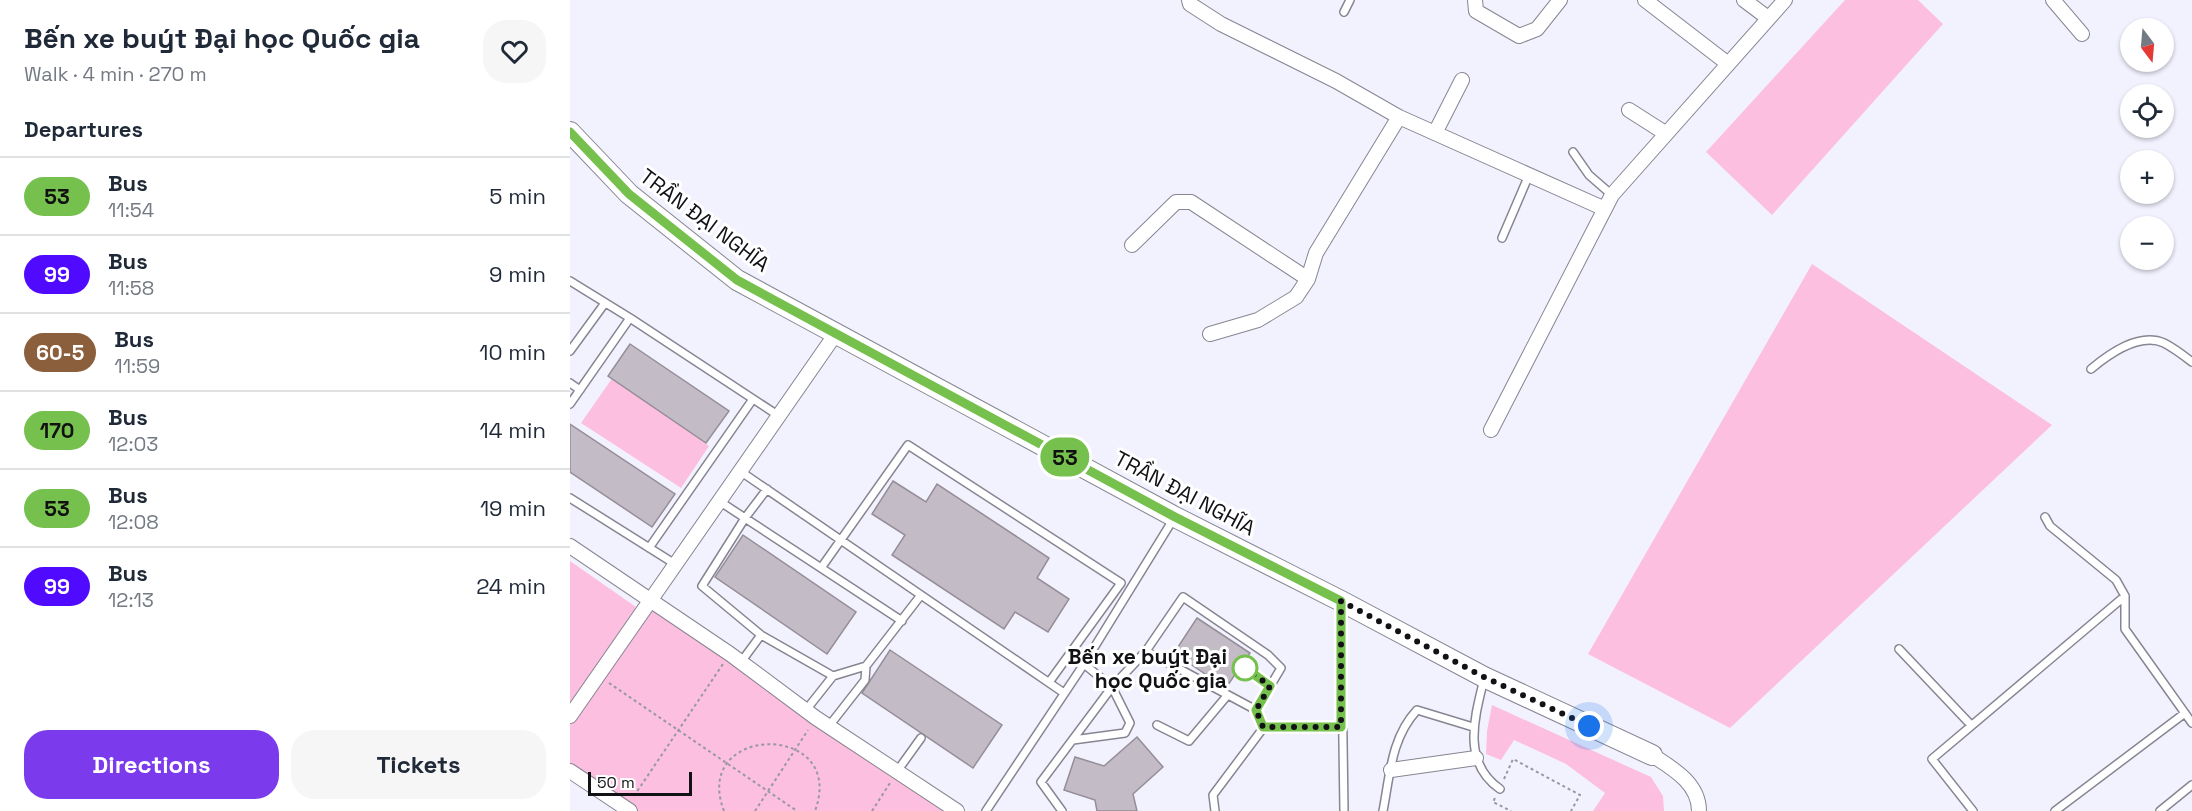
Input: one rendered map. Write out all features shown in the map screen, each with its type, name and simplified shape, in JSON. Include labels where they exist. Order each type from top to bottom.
[{"type":"street","points":[[1189,0],[1190,4],[1221,24],[1336,81],[1400,117],[1605,210]]},
{"type":"street","points":[[1475,0],[1476,11],[1519,36],[1537,29],[1560,0]]},
{"type":"street","points":[[1645,0],[1727,63]]},
{"type":"street","points":[[1744,0],[1768,18]]},
{"type":"street","points":[[1491,430],[1612,195],[1785,0]]},
{"type":"street","points":[[2053,0],[2082,34]]},
{"type":"street","points":[[1435,133],[1462,80]]},
{"type":"street","points":[[1629,110],[1665,133]]},
{"type":"street","points":[[1210,334],[1258,320],[1296,297],[1308,279],[1316,252],[1400,117]]},
{"type":"street","name":"TRẦN ĐẠI NGHĨA","points":[[570,132],[629,194],[737,280],[837,332],[1175,517],[1484,677],[1652,755],[1680,772],[1693,791],[1698,811]]},
{"type":"street","points":[[1132,245],[1176,202],[1191,202],[1308,279]]},
{"type":"street","points":[[570,716],[837,332]]},
{"type":"street","points":[[570,546],[735,658],[811,714],[957,811]]},
{"type":"street","points":[[1391,770],[1476,758]]},
{"type":"street","points":[[570,771],[628,810]]},
{"type":"lane","points":[[1344,12],[1350,0]]},
{"type":"lane","points":[[1573,152],[1589,175],[1612,195]]},
{"type":"lane","points":[[1502,238],[1529,175]]},
{"type":"lane","points":[[570,281],[779,416]]},
{"type":"lane","points":[[570,351],[605,303]]},
{"type":"lane","points":[[570,404],[630,318]]},
{"type":"lane","points":[[2091,369],[2112,351],[2141,342],[2162,342],[2192,362]]},
{"type":"lane","points":[[570,383],[580,390]]},
{"type":"lane","points":[[649,548],[753,399]]},
{"type":"lane","points":[[821,567],[908,445],[1121,583],[1050,681]]},
{"type":"lane","points":[[740,471],[1050,681],[1064,693]]},
{"type":"lane","points":[[767,489],[745,518],[702,586],[761,635],[833,676]]},
{"type":"lane","points":[[570,498],[675,564]]},
{"type":"lane","points":[[720,501],[902,621]]},
{"type":"lane","points":[[986,811],[1084,664],[1175,517]]},
{"type":"lane","points":[[2045,518],[2050,526],[2104,567],[2115,579],[2125,596],[2125,629],[2192,723]]},
{"type":"lane","points":[[811,714],[833,676],[866,666],[921,595]]},
{"type":"lane","points":[[1973,811],[1932,759],[2125,596]]},
{"type":"lane","points":[[1062,811],[1041,782],[1112,687],[1146,651],[1183,597],[1268,655],[1281,668],[1256,710]]},
{"type":"lane","points":[[1341,601],[1344,811]]},
{"type":"lane","points":[[735,658],[761,635]]},
{"type":"lane","points":[[1899,649],[1971,725]]},
{"type":"lane","points":[[1146,651],[1226,697],[1256,710],[1263,727]]},
{"type":"lane","points":[[1073,740],[1125,733],[1130,723],[1112,687],[1084,664]]},
{"type":"lane","points":[[829,726],[865,680],[866,666]]},
{"type":"lane","points":[[1244,667],[1270,686]]},
{"type":"lane","points":[[1484,677],[1473,727],[1476,758],[1492,783],[1500,789]]},
{"type":"lane","points":[[1157,725],[1190,741],[1226,697]]},
{"type":"lane","points":[[1383,811],[1394,747],[1405,722],[1417,710],[1473,727]]},
{"type":"lane","points":[[2055,811],[2185,713]]},
{"type":"lane","points":[[1263,727],[1341,727]]},
{"type":"lane","points":[[1215,811],[1213,795],[1263,727]]},
{"type":"lane","points":[[898,770],[921,738]]},
{"type":"lane","points":[[2160,811],[2192,785]]},
{"type":"path","points":[[628,810],[678,730],[735,658]]},
{"type":"path","points":[[598,676],[797,811]]},
{"type":"path","points":[[755,811],[795,750],[811,714]]},
{"type":"path","points":[[724,811],[720,788],[729,764],[741,752],[756,744],[773,743],[795,750],[810,763],[816,775],[819,794],[814,811]]},
{"type":"path","points":[[1511,811],[1493,802],[1513,759],[1580,795],[1571,811]]},
{"type":"path","points":[[872,811],[898,770]]},
{"type":"shaded area","points":[[1845,0],[1918,0],[1943,24],[1772,215],[1706,152]]},
{"type":"shaded area","points":[[1812,264],[2052,425],[1730,728],[1588,654]]},
{"type":"shaded area","points":[[613,377],[709,446],[681,488],[581,423]]},
{"type":"shaded area","points":[[570,561],[636,607],[570,704]]},
{"type":"shaded area","points":[[652,600],[956,811],[637,811],[570,768],[570,715]]},
{"type":"shaded area","points":[[1492,705],[1651,777],[1663,796],[1664,811],[1593,811],[1605,793],[1566,764],[1514,740],[1501,760],[1486,754],[1487,731]]},
{"type":"building","points":[[630,344],[729,411],[706,443],[608,376]]},
{"type":"building","points":[[570,424],[675,494],[652,527],[570,472]]},
{"type":"building","points":[[893,481],[926,502],[937,484],[1049,558],[1037,578],[1069,599],[1048,632],[1015,612],[1004,629],[892,555],[905,535],[872,514]]},
{"type":"building","points":[[743,535],[856,612],[827,654],[715,577]]},
{"type":"building","points":[[1197,618],[1250,653],[1244,662],[1238,664],[1238,670],[1226,688],[1174,653]]},
{"type":"building","points":[[890,650],[1002,725],[973,768],[862,693]]},
{"type":"building","points":[[1137,737],[1163,767],[1133,794],[1137,811],[1097,811],[1095,800],[1064,790],[1075,757],[1104,766]]},
{"type":"bus line","name":"53","points":[[570,132],[629,194],[737,280],[1175,517],[1341,601],[1341,727],[1263,727],[1256,710],[1270,686],[1244,667]]},
{"type":"place","name":"Bến xe buýt Đại học Quốc gia","points":[[1245,668]]},
{"type":"route","points":[[1245,668],[1270,686],[1256,710],[1263,727],[1341,727],[1341,601],[1484,677],[1589,726]]}]
